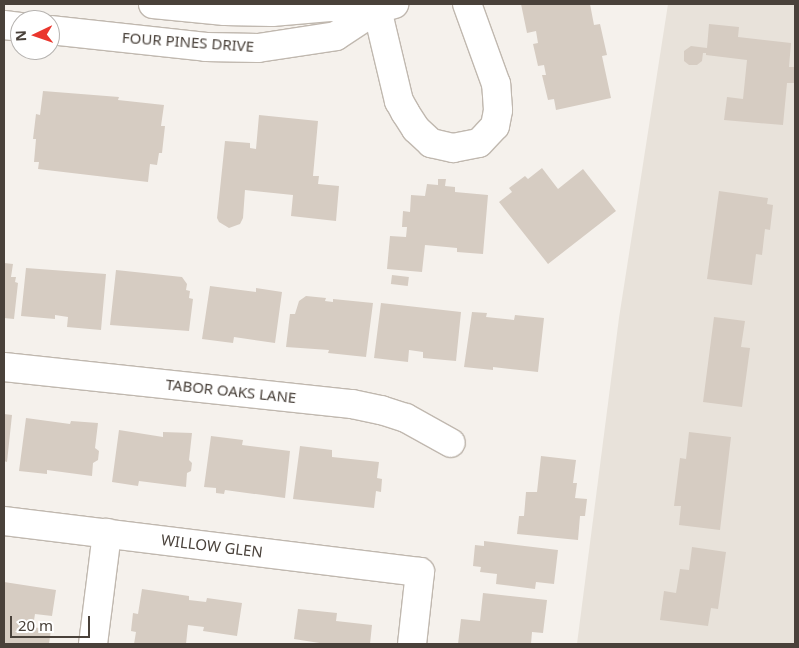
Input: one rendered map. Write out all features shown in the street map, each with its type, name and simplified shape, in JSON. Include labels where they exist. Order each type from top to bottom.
[{"type":"street","points":[[154,4],[234,11],[272,12],[330,7],[386,6],[399,101],[416,129],[431,143],[453,148],[479,143],[491,133],[498,110],[496,84],[467,4]]},
{"type":"street","name":"FOUR PINES DRIVE","points":[[60,31],[206,47],[258,48],[336,36],[386,6]]},
{"type":"street","name":"TABOR OAKS LANE","points":[[4,367],[352,404],[406,418],[451,443]]},
{"type":"street","name":"WILLOW GLEN","points":[[4,522],[420,572],[412,644]]},
{"type":"street","points":[[93,644],[107,533]]},
{"type":"shaded area","points":[[668,4],[795,4],[795,644],[577,644],[619,318]]},
{"type":"building","points":[[521,4],[590,4],[594,25],[600,24],[607,55],[602,56],[611,98],[556,110],[554,99],[548,100],[542,75],[546,75],[544,65],[538,66],[533,44],[538,43],[536,31],[527,33]]},
{"type":"building","points":[[709,24],[739,27],[738,37],[791,43],[789,67],[795,67],[795,83],[787,83],[783,125],[724,120],[727,97],[743,99],[747,60],[706,55],[706,53],[703,53],[702,61],[697,65],[689,65],[684,61],[684,51],[691,46],[707,48]]},
{"type":"building","points":[[43,91],[119,97],[118,100],[164,105],[161,126],[165,126],[162,153],[159,153],[157,165],[150,164],[148,182],[38,169],[39,162],[34,162],[36,139],[33,139],[36,114],[40,115]]},
{"type":"building","points":[[259,115],[318,121],[313,176],[319,176],[318,184],[339,186],[336,221],[291,216],[293,195],[245,190],[243,218],[240,224],[229,228],[219,222],[217,218],[225,141],[250,143],[250,148],[256,149]]},
{"type":"building","points":[[542,168],[558,189],[583,169],[616,211],[548,264],[499,202],[512,192],[509,188],[525,176],[528,179]]},
{"type":"building","points":[[438,179],[446,179],[445,186],[455,187],[455,192],[488,195],[483,254],[457,252],[457,248],[425,245],[422,272],[387,269],[390,236],[406,237],[407,227],[402,227],[403,211],[410,212],[411,195],[425,196],[427,184],[438,185]]},
{"type":"building","points":[[719,191],[768,198],[767,204],[773,205],[770,230],[765,229],[762,255],[756,254],[752,285],[707,279]]},
{"type":"building","points":[[4,263],[13,264],[11,277],[16,277],[15,282],[18,283],[14,319],[4,318]]},
{"type":"building","points":[[26,268],[106,274],[101,330],[67,327],[68,317],[55,315],[55,319],[21,316]]},
{"type":"building","points":[[116,270],[182,277],[187,284],[186,290],[190,291],[189,298],[193,299],[189,331],[110,325]]},
{"type":"building","points":[[392,275],[409,277],[408,286],[391,284]]},
{"type":"building","points":[[210,286],[256,292],[256,288],[282,292],[275,343],[234,337],[233,343],[202,339]]},
{"type":"building","points":[[306,296],[326,298],[325,301],[333,302],[333,299],[373,303],[366,357],[328,353],[329,350],[286,347],[290,314],[295,314],[299,301]]},
{"type":"building","points":[[381,303],[461,312],[456,361],[423,358],[423,352],[409,350],[408,362],[374,358]]},
{"type":"building","points":[[472,312],[487,313],[486,317],[514,320],[515,315],[544,318],[538,372],[493,367],[493,370],[464,367]]},
{"type":"building","points":[[714,317],[745,321],[741,347],[750,348],[742,407],[703,402]]},
{"type":"building","points":[[4,414],[12,415],[7,462],[4,461]]},
{"type":"building","points":[[26,418],[70,424],[71,421],[98,423],[95,448],[99,451],[98,460],[93,463],[92,476],[47,470],[47,474],[19,471]]},
{"type":"building","points":[[119,430],[163,437],[163,432],[192,433],[189,460],[192,463],[191,471],[187,473],[186,487],[139,481],[138,486],[112,482]]},
{"type":"building","points":[[689,432],[731,437],[720,530],[679,525],[681,506],[674,506],[680,458],[686,459]]},
{"type":"building","points":[[211,436],[243,440],[242,445],[290,451],[285,498],[225,490],[224,494],[216,493],[216,488],[204,487]]},
{"type":"building","points":[[300,446],[332,450],[332,457],[379,462],[377,478],[382,479],[381,492],[376,491],[374,508],[293,499]]},
{"type":"building","points":[[541,456],[576,460],[573,483],[577,483],[575,498],[587,499],[585,516],[580,516],[578,540],[517,534],[519,516],[524,516],[526,492],[537,492]]},
{"type":"building","points":[[484,541],[558,550],[554,584],[536,582],[535,589],[496,584],[497,574],[480,572],[481,567],[473,566],[475,545],[484,546]]},
{"type":"building","points":[[692,547],[726,552],[718,609],[711,608],[708,626],[660,620],[664,591],[676,593],[680,569],[689,570]]},
{"type":"building","points":[[4,582],[56,590],[52,616],[35,614],[33,627],[51,630],[49,644],[4,644]]},
{"type":"building","points":[[142,589],[189,596],[189,600],[206,602],[207,598],[242,603],[237,636],[203,631],[204,627],[188,625],[186,644],[134,644],[136,632],[131,631],[133,613],[138,614]]},
{"type":"building","points":[[483,593],[547,600],[543,633],[532,632],[531,644],[458,644],[461,619],[480,621]]},
{"type":"building","points":[[298,609],[337,613],[336,621],[372,625],[370,644],[326,644],[294,639]]}]
